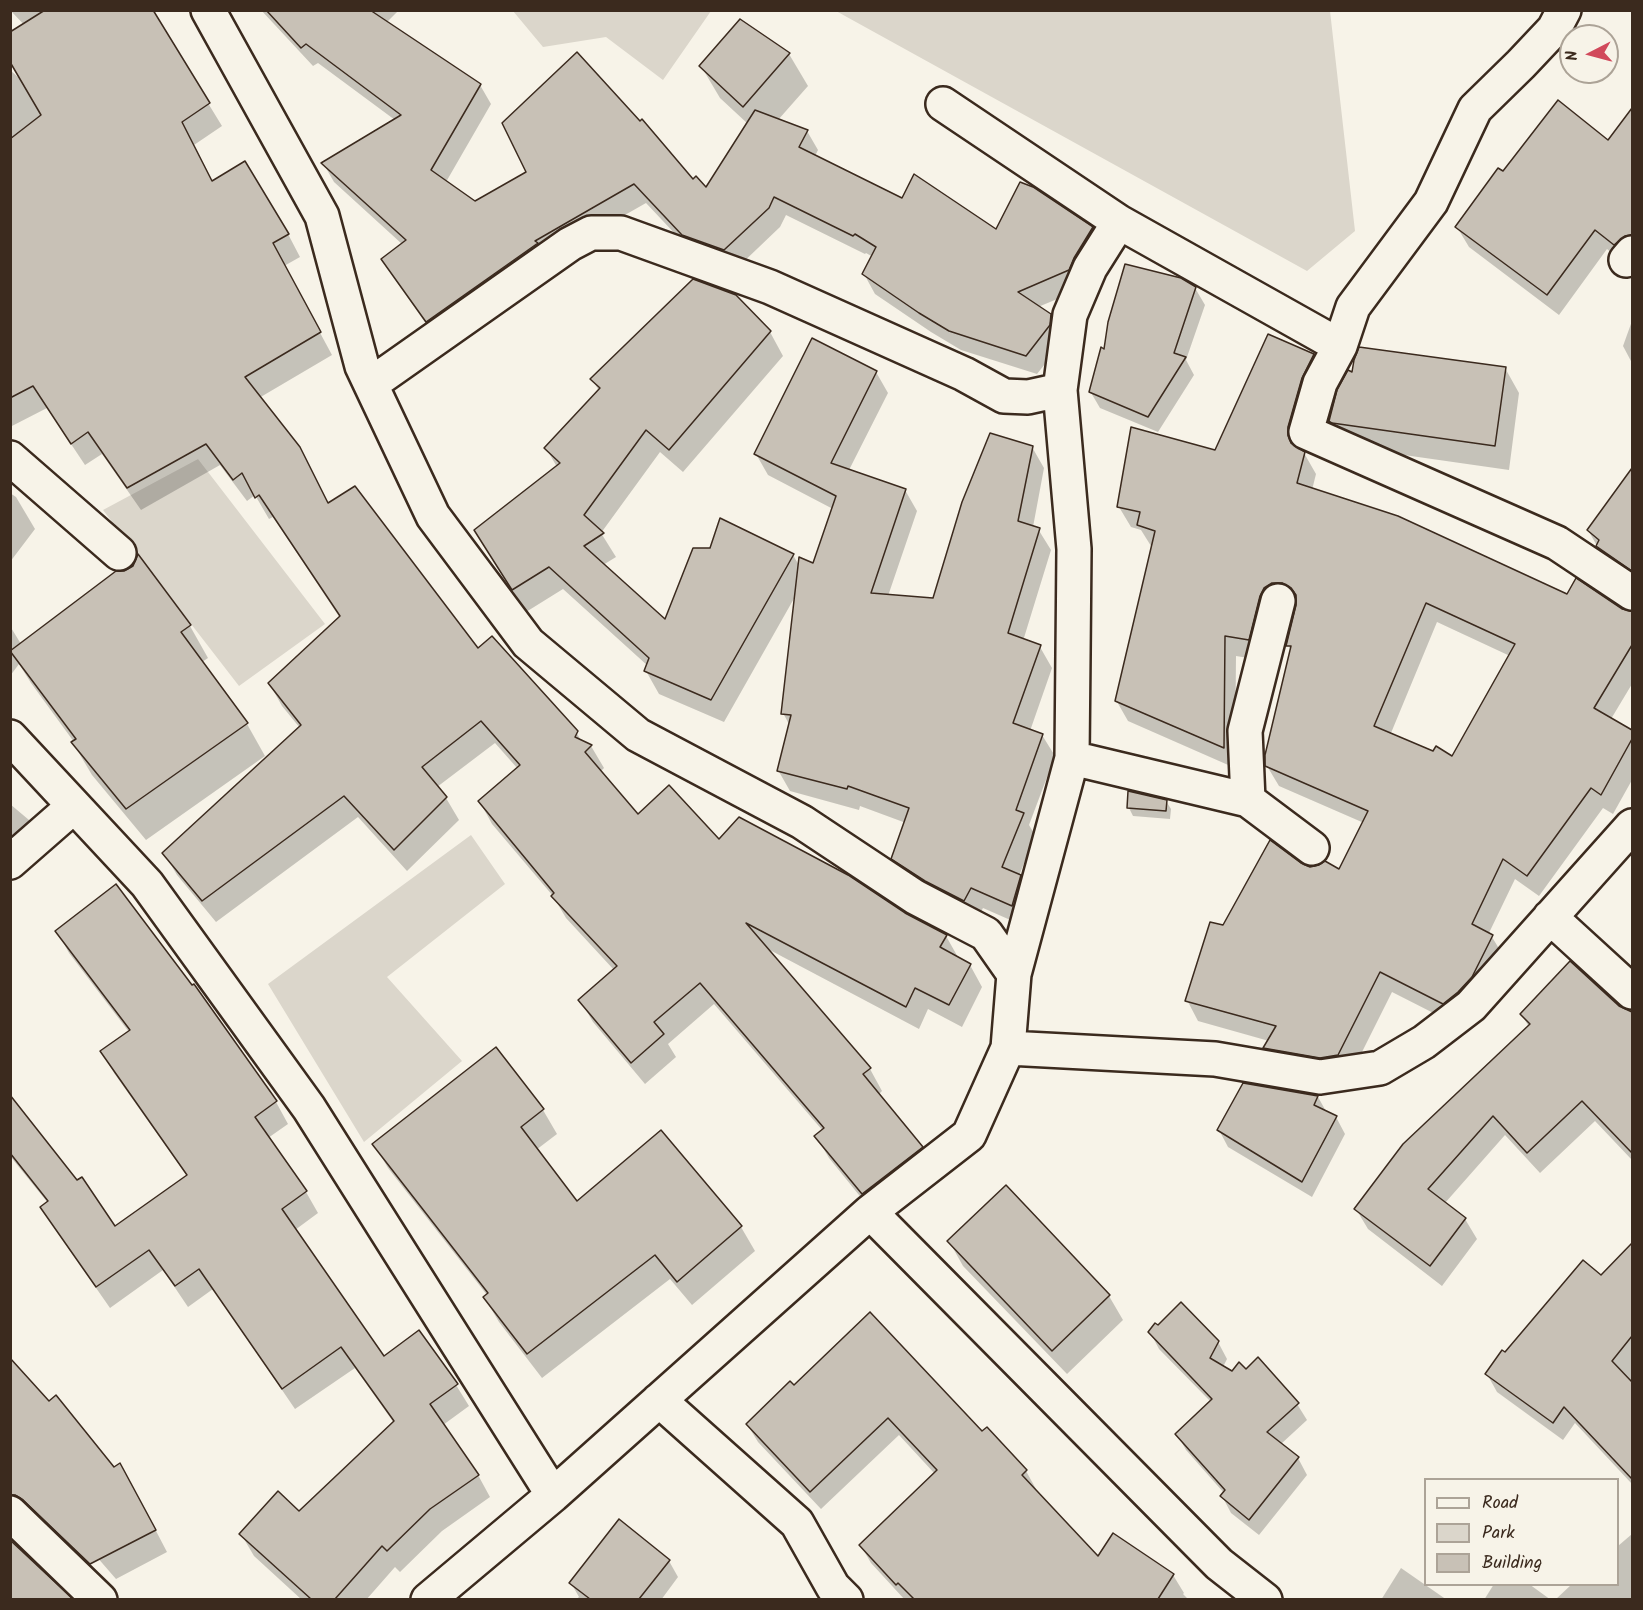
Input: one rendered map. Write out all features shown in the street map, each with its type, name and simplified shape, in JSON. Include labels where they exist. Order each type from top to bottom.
[{"type":"street","points":[[208,10],[322,216],[362,366],[432,516],[528,643],[638,735],[802,822],[915,897],[986,934],[1014,974]]},
{"type":"street","points":[[1564,10],[1554,29],[1475,109],[1431,202],[1353,307],[1340,346],[1320,383],[1306,432],[1557,543],[1632,593]]},
{"type":"street","points":[[942,104],[1119,222],[1340,346]]},
{"type":"street","points":[[428,1599],[552,1495],[870,1212],[969,1135],[1008,1048],[1014,974],[1072,758],[1074,549],[1060,390],[1070,315],[1090,268],[1119,222]]},
{"type":"street","points":[[371,384],[570,244],[591,232],[621,233],[770,287],[964,374],[1004,396],[1028,397],[1060,390]]},
{"type":"street","points":[[10,458],[119,553]]},
{"type":"street","points":[[1248,800],[1245,730],[1278,601]]},
{"type":"street","points":[[10,737],[147,884],[309,1108],[552,1495]]},
{"type":"street","points":[[1072,758],[1248,800],[1312,848]]},
{"type":"street","points":[[10,862],[74,806]]},
{"type":"street","points":[[1008,1048],[1215,1059],[1320,1077],[1380,1068],[1424,1042],[1471,1006],[1632,826]]},
{"type":"street","points":[[1550,917],[1632,993]]},
{"type":"street","points":[[870,1212],[1219,1564],[1265,1599]]},
{"type":"street","points":[[659,1400],[797,1523],[833,1587],[846,1599]]},
{"type":"street","points":[[10,1513],[100,1599]]},
{"type":"green space","points":[[513,11],[711,11],[663,80],[606,37],[543,47]]},
{"type":"green space","points":[[836,11],[1330,11],[1355,231],[1307,271]]},
{"type":"green space","points":[[198,459],[325,624],[239,686],[103,510]]},
{"type":"green space","points":[[471,835],[505,884],[387,977],[462,1061],[364,1142],[268,984]]},
{"type":"building","points":[[45,10],[153,10],[210,103],[182,122],[212,181],[245,161],[289,234],[273,243],[321,332],[245,377],[300,447],[328,503],[355,486],[478,648],[492,636],[578,731],[575,737],[592,745],[585,752],[638,814],[669,785],[719,839],[739,817],[848,875],[905,913],[947,935],[940,947],[971,964],[949,1005],[915,988],[906,1007],[746,923],[871,1068],[863,1074],[923,1147],[862,1194],[814,1136],[824,1128],[700,983],[654,1022],[664,1034],[631,1063],[578,1000],[617,966],[551,896],[554,893],[478,801],[520,765],[481,721],[422,767],[447,797],[394,850],[344,796],[202,901],[162,853],[301,725],[268,683],[340,616],[259,495],[255,498],[242,473],[233,480],[206,444],[127,488],[88,432],[71,444],[33,386],[10,398],[10,139],[41,115],[10,62],[10,32]]},
{"type":"building","points":[[266,10],[370,10],[481,84],[431,170],[475,201],[526,172],[502,123],[577,52],[640,121],[642,119],[693,179],[696,176],[706,187],[755,110],[808,130],[799,147],[902,198],[914,174],[996,229],[1020,182],[1033,187],[1093,227],[1069,270],[1018,292],[1051,314],[1050,325],[1026,356],[949,331],[919,313],[862,274],[876,247],[855,234],[853,236],[774,197],[769,208],[724,250],[682,235],[634,184],[535,241],[538,243],[426,322],[381,259],[406,240],[321,163],[401,115],[306,44],[301,48]]},
{"type":"building","points":[[740,19],[790,53],[743,107],[699,66]]},
{"type":"building","points":[[1558,100],[1608,140],[1632,108],[1632,235],[1625,236],[1614,245],[1595,230],[1547,295],[1455,227],[1498,168],[1503,171]]},
{"type":"building","points":[[1125,264],[1181,278],[1196,287],[1174,353],[1186,357],[1148,417],[1089,392],[1101,347],[1104,349],[1108,322]]},
{"type":"building","points":[[693,279],[736,295],[771,331],[669,450],[646,430],[584,515],[604,533],[584,546],[665,619],[693,548],[710,548],[720,518],[794,554],[711,700],[644,671],[649,658],[549,567],[512,590],[474,530],[560,463],[544,448],[600,388],[590,379]]},
{"type":"building","points":[[1268,334],[1314,354],[1302,378],[1288,427],[1291,443],[1305,452],[1297,483],[1398,516],[1567,594],[1576,578],[1622,609],[1632,611],[1632,645],[1594,708],[1632,730],[1632,739],[1601,795],[1591,788],[1527,876],[1503,859],[1472,924],[1493,935],[1472,977],[1458,992],[1443,1004],[1380,972],[1338,1055],[1320,1058],[1263,1048],[1276,1026],[1185,1001],[1210,922],[1223,925],[1270,840],[1310,867],[1325,861],[1339,869],[1368,811],[1265,766],[1265,755],[1291,646],[1286,646],[1296,605],[1296,595],[1291,588],[1282,583],[1272,583],[1264,588],[1260,596],[1249,640],[1225,636],[1224,748],[1115,701],[1155,531],[1137,525],[1140,512],[1117,507],[1131,427],[1215,450]],"holes":[[[1426,603],[1515,644],[1452,756],[1436,746],[1433,751],[1374,726]]]},
{"type":"building","points":[[812,338],[877,371],[831,463],[906,489],[871,593],[933,598],[962,502],[990,433],[1033,446],[1018,521],[1040,528],[1008,633],[1041,645],[1013,723],[1043,734],[1016,810],[1024,813],[1002,867],[1021,875],[1012,906],[971,888],[964,901],[925,881],[891,859],[909,808],[848,786],[847,789],[777,771],[791,715],[781,714],[799,557],[813,563],[836,496],[754,454]]},
{"type":"building","points":[[1359,347],[1506,367],[1495,446],[1329,421],[1337,390],[1348,370],[1352,372]]},
{"type":"building","points":[[1632,468],[1632,571],[1596,546],[1599,540],[1587,530]]},
{"type":"building","points":[[138,554],[191,625],[181,632],[248,723],[126,809],[71,742],[76,739],[10,651],[116,571],[124,571],[133,566]]},
{"type":"building","points":[[1128,791],[1167,800],[1166,811],[1127,808]]},
{"type":"building","points":[[116,884],[192,985],[194,984],[277,1101],[255,1117],[307,1191],[282,1209],[384,1356],[419,1330],[458,1384],[430,1404],[479,1475],[430,1509],[387,1551],[382,1546],[335,1599],[311,1599],[239,1534],[278,1491],[299,1511],[394,1421],[341,1347],[282,1389],[199,1269],[175,1286],[149,1250],[96,1287],[40,1207],[48,1201],[10,1153],[10,1095],[77,1180],[82,1177],[115,1226],[187,1175],[100,1051],[130,1030],[55,931]]},
{"type":"building","points":[[1570,961],[1619,1006],[1632,1012],[1632,1153],[1582,1101],[1527,1153],[1493,1116],[1428,1189],[1466,1218],[1430,1266],[1354,1209],[1403,1144],[1530,1024],[1520,1014]]},
{"type":"building","points":[[496,1047],[544,1109],[521,1127],[577,1201],[661,1130],[742,1226],[677,1282],[655,1255],[527,1354],[483,1297],[488,1293],[372,1144]]},
{"type":"building","points":[[1243,1083],[1318,1096],[1314,1105],[1337,1116],[1302,1182],[1217,1130]]},
{"type":"building","points":[[1006,1185],[1110,1295],[1052,1351],[947,1241]]},
{"type":"building","points":[[1632,1243],[1632,1336],[1612,1361],[1632,1382],[1632,1479],[1564,1407],[1553,1423],[1485,1374],[1502,1350],[1505,1352],[1583,1260],[1601,1275]]},
{"type":"building","points":[[1181,1302],[1219,1341],[1210,1358],[1232,1371],[1239,1362],[1246,1369],[1258,1357],[1299,1403],[1267,1432],[1299,1457],[1249,1520],[1220,1496],[1225,1490],[1175,1434],[1212,1399],[1148,1332],[1155,1323],[1158,1325]]},
{"type":"building","points":[[870,1312],[982,1431],[987,1427],[1027,1470],[1022,1475],[1098,1556],[1113,1533],[1174,1574],[1158,1599],[914,1599],[898,1583],[896,1585],[859,1545],[937,1470],[888,1418],[810,1492],[746,1424],[790,1381],[794,1385]]},
{"type":"building","points":[[10,1358],[49,1401],[56,1395],[114,1467],[120,1463],[156,1530],[90,1564],[23,1500],[10,1495]]},
{"type":"building","points":[[619,1519],[670,1560],[639,1599],[590,1599],[569,1583]]},
{"type":"building","points":[[10,1540],[73,1599],[10,1599]]}]
